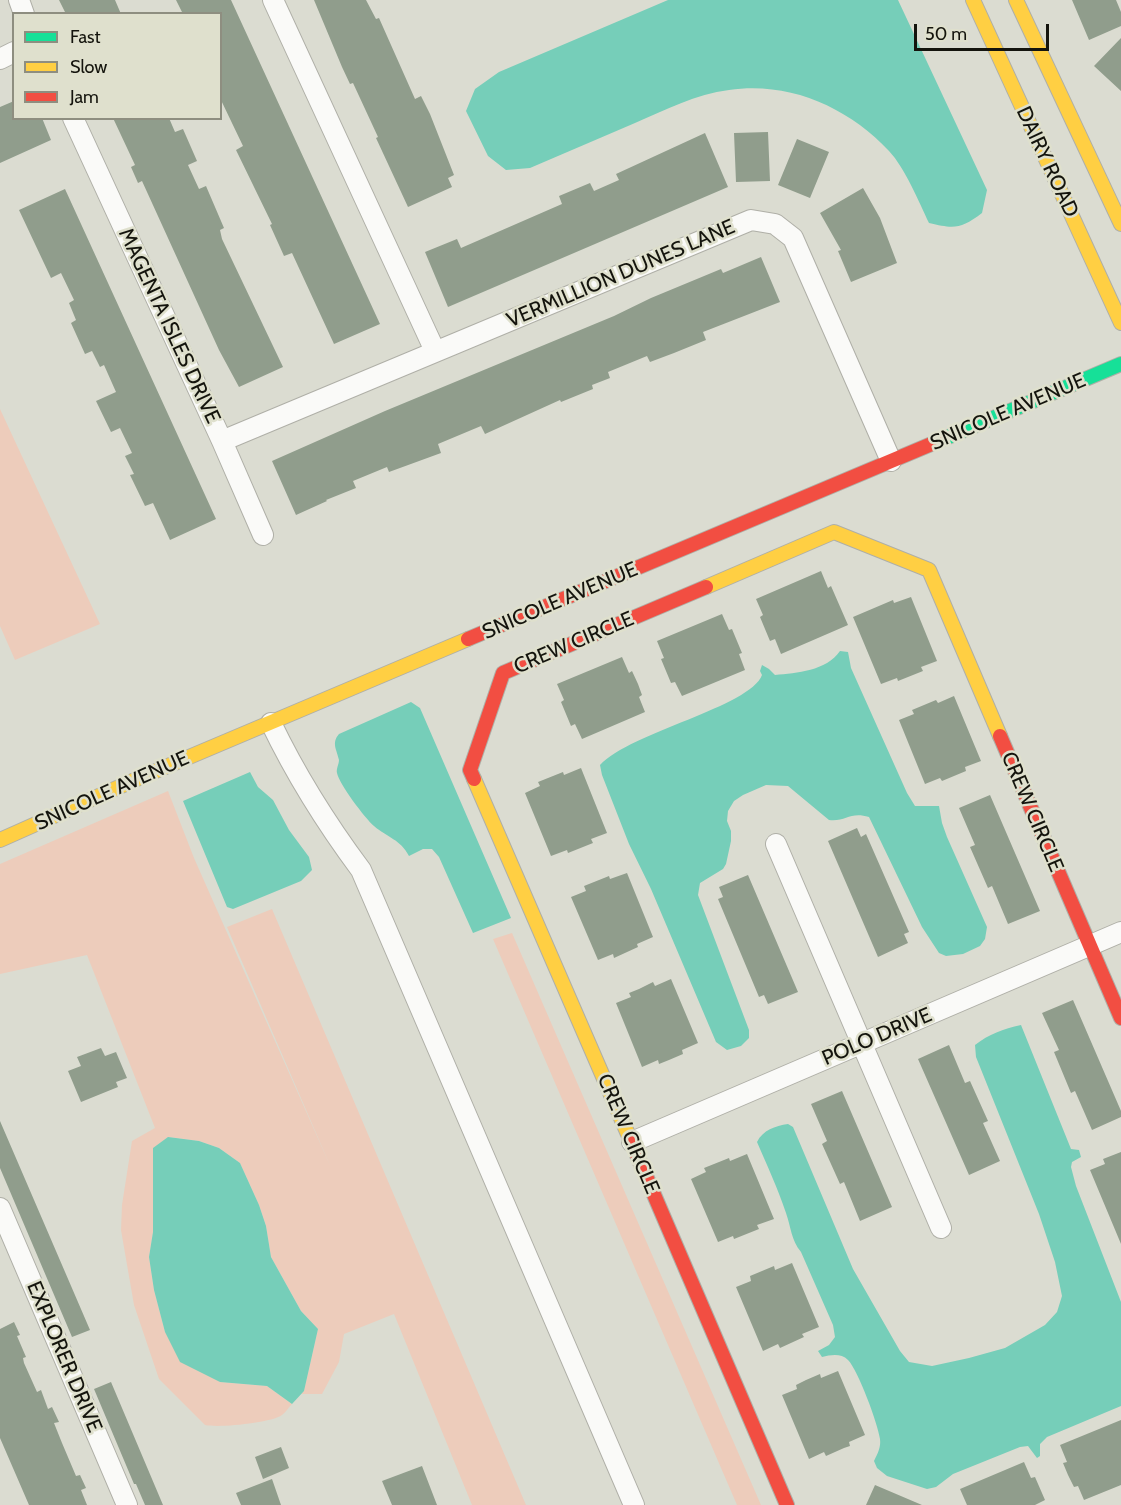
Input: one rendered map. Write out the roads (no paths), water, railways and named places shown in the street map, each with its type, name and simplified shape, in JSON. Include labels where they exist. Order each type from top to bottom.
[{"type":"street","points":[[273,0],[435,351]]},
{"type":"street","name":"DAIRY ROAD","points":[[974,0],[1121,323]]},
{"type":"street","name":"DAIRY ROAD","points":[[1017,0],[1121,224]]},
{"type":"street","name":"MAGENTA ISLES DRIVE","points":[[74,120],[263,535]]},
{"type":"street","name":"VERMILLION DUNES LANE","points":[[222,441],[751,220],[776,224],[793,238],[891,461]]},
{"type":"street","name":"SNICOLE AVENUE","points":[[0,840],[119,786],[1121,364]]},
{"type":"street","name":"CREW CIRCLE","points":[[787,1505],[470,770],[503,673],[834,532],[929,570],[1121,1017]]},
{"type":"street","points":[[271,723],[299,778],[333,832],[361,870],[634,1505]]},
{"type":"street","points":[[776,844],[941,1228]]},
{"type":"street","name":"POLO DRIVE","points":[[632,1142],[1121,932]]},
{"type":"street","name":"EXPLORER DRIVE","points":[[0,1208],[127,1505]]},
{"type":"water","points":[[668,0],[898,0],[987,190],[982,213],[963,225],[951,227],[929,223],[901,166],[873,135],[836,110],[795,94],[774,90],[751,88],[729,90],[693,99],[530,168],[506,170],[488,156],[466,111],[475,89],[499,72]]},
{"type":"water","points":[[840,651],[848,652],[851,668],[915,806],[939,806],[947,837],[987,927],[985,939],[980,946],[963,954],[946,956],[939,953],[922,927],[869,817],[857,815],[840,820],[829,820],[788,786],[766,785],[734,801],[728,811],[727,821],[731,831],[731,841],[726,864],[723,869],[700,883],[698,895],[749,1030],[749,1038],[741,1046],[727,1050],[716,1042],[651,889],[629,844],[600,765],[615,753],[637,742],[736,698],[753,687],[762,675],[760,671],[762,665],[775,675],[802,672],[827,663]]},
{"type":"water","points":[[411,702],[420,708],[511,918],[473,933],[439,857],[432,849],[423,849],[409,856],[402,846],[374,826],[365,816],[347,792],[337,773],[339,760],[335,744],[339,734]]},
{"type":"water","points":[[250,772],[258,787],[273,800],[289,830],[309,857],[312,870],[301,881],[233,909],[227,907],[183,801]]},
{"type":"water","points":[[1021,1025],[1071,1149],[1079,1150],[1081,1157],[1072,1162],[1071,1167],[1076,1186],[1121,1302],[1121,1406],[1047,1437],[1040,1444],[1040,1456],[1037,1458],[1028,1446],[1020,1447],[953,1474],[936,1487],[927,1489],[887,1476],[877,1468],[874,1461],[880,1439],[857,1374],[848,1360],[842,1356],[822,1357],[818,1351],[829,1345],[835,1337],[833,1325],[795,1243],[780,1195],[757,1142],[763,1134],[774,1127],[788,1124],[793,1127],[853,1269],[900,1351],[909,1362],[932,1366],[1005,1348],[1045,1325],[1057,1312],[1062,1296],[1055,1262],[1039,1214],[976,1057],[975,1045],[980,1041],[996,1032]]},
{"type":"water","points":[[168,1137],[199,1141],[219,1148],[240,1163],[266,1226],[271,1257],[301,1311],[318,1329],[304,1391],[292,1404],[267,1386],[220,1382],[180,1362],[165,1332],[154,1290],[149,1257],[153,1232],[153,1148]]}]
